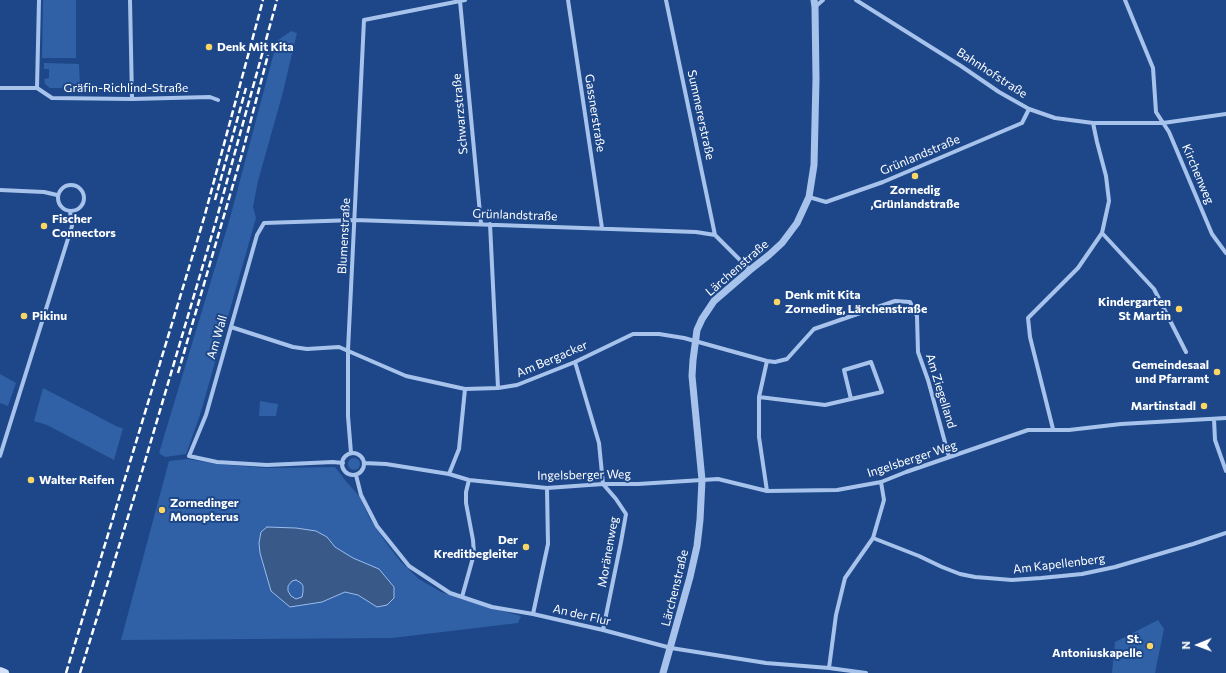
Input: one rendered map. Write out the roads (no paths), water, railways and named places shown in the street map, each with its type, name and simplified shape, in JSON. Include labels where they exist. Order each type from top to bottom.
[{"type":"main road","points":[[0,671],[5,673]]},
{"type":"street","points":[[0,88],[37,88],[39,0]]},
{"type":"street","points":[[130,0],[132,99]]},
{"type":"street","name":"Gassnerstraße","points":[[568,0],[602,228]]},
{"type":"street","name":"Summererstraße","points":[[666,0],[715,235]]},
{"type":"street","points":[[815,3],[823,0]]},
{"type":"street","name":"Bahnhofstraße","points":[[856,0],[961,66],[999,92],[1029,109],[1055,118],[1094,123],[1163,123],[1226,114]]},
{"type":"street","name":"Kirchenweg","points":[[1125,0],[1153,68],[1156,112],[1169,132],[1212,234],[1226,253]]},
{"type":"street","name":"Blumenstraße","points":[[351,453],[348,416],[348,350],[356,220],[364,20],[462,1]]},
{"type":"street","name":"Schwarzstraße","points":[[462,1],[481,224]]},
{"type":"street","name":"Lärchenstraße","points":[[663,673],[690,577],[697,546],[700,520],[702,480],[693,389],[693,360],[697,330],[708,310],[722,294],[770,255],[782,243],[797,223],[809,197],[814,165],[816,79],[815,3]]},
{"type":"street","name":"Gräfin-Richlind-Straße","points":[[37,88],[52,98],[210,98],[218,100]]},
{"type":"street","name":"Grünlandstraße","points":[[809,197],[826,202],[883,182],[1022,123],[1029,109]]},
{"type":"street","points":[[1053,429],[1030,337],[1028,318],[1078,268],[1102,233],[1109,201],[1106,176],[1096,142],[1094,123]]},
{"type":"street","points":[[71,184],[80,187],[84,196],[84,201],[80,208],[70,211],[64,210],[59,205],[57,195],[60,189],[71,184]]},
{"type":"street","points":[[0,190],[44,192],[57,195]]},
{"type":"street","points":[[0,456],[72,226],[70,211]]},
{"type":"street","name":"Grünlandstraße","points":[[264,223],[356,220],[602,228],[696,232],[715,235]]},
{"type":"street","name":"Am Wall","points":[[264,223],[256,235],[206,415],[189,456],[217,462],[267,466],[333,462],[343,463]]},
{"type":"street","points":[[490,224],[498,388]]},
{"type":"street","points":[[1102,233],[1154,289],[1186,352]]},
{"type":"street","points":[[715,235],[750,270]]},
{"type":"street","name":"Am Ziegelland","points":[[695,341],[767,362],[775,362],[787,359],[814,329],[895,301],[910,302],[917,316],[918,352],[928,380],[949,457]]},
{"type":"street","name":"Am Bergacker","points":[[231,326],[293,347],[307,349],[339,347],[348,350],[361,358],[406,376],[465,389],[498,388],[517,385],[575,362],[633,334],[658,334],[695,341]]},
{"type":"street","points":[[575,362],[599,443],[603,484]]},
{"type":"street","points":[[767,362],[759,397],[759,437],[767,491]]},
{"type":"street","points":[[759,397],[825,405],[882,392],[871,362],[844,370],[851,399]]},
{"type":"street","points":[[449,474],[459,449],[465,389]]},
{"type":"street","name":"Ingelsberger Weg","points":[[364,463],[386,464],[449,474],[469,480],[547,488],[718,479],[767,491],[837,490],[882,482],[1028,430],[1069,430],[1121,424],[1226,418]]},
{"type":"street","points":[[1214,419],[1215,440],[1226,471]]},
{"type":"street","points":[[351,453],[358,454],[363,459],[364,463],[361,471],[356,474],[346,472],[343,466],[345,457],[351,453]]},
{"type":"street","name":"An der Flur","points":[[356,474],[361,495],[377,526],[409,566],[450,592],[462,597],[492,608],[533,614],[603,630],[671,648],[766,663],[829,668],[866,673]]},
{"type":"street","points":[[462,597],[474,554],[466,503],[466,492],[469,480]]},
{"type":"street","points":[[829,668],[836,615],[845,578],[873,538],[884,500],[882,482]]},
{"type":"street","name":"Moränenweg","points":[[603,484],[626,514],[603,630]]},
{"type":"street","points":[[533,614],[548,544],[547,488]]},
{"type":"street","name":"Am Kapellenberg","points":[[873,538],[960,574],[975,577],[1012,580],[1082,574],[1115,567],[1226,533]]},
{"type":"railway","points":[[66,673],[204,218],[263,0]]},
{"type":"railway","points":[[80,673],[143,468],[216,221],[277,0]]},
{"type":"railway","points":[[178,373],[242,154],[268,55]]},
{"type":"railway","points":[[215,200],[246,88]]},
{"type":"place","name":"Denk Mit Kita","points":[[209,47]]},
{"type":"place","name":"Zornedig ,Grünlandstraße","points":[[915,176]]},
{"type":"place","name":"Fischer Connectors","points":[[44,226]]},
{"type":"place","name":"Denk mit Kita Zorneding, Lärchenstraße","points":[[777,302]]},
{"type":"place","name":"Kindergarten St Martin","points":[[1179,309]]},
{"type":"place","name":"Pikinu","points":[[24,316]]},
{"type":"place","name":"Gemeindesaal und Pfarramt","points":[[1217,372]]},
{"type":"place","name":"Martinstadl","points":[[1204,406]]},
{"type":"place","name":"Walter Reifen","points":[[31,480]]},
{"type":"place","name":"Zornedinger Monopterus","points":[[162,510]]},
{"type":"place","name":"Der Kreditbegleiter","points":[[526,547]]},
{"type":"place","name":"St. Antoniuskapelle","points":[[1150,646]]}]
